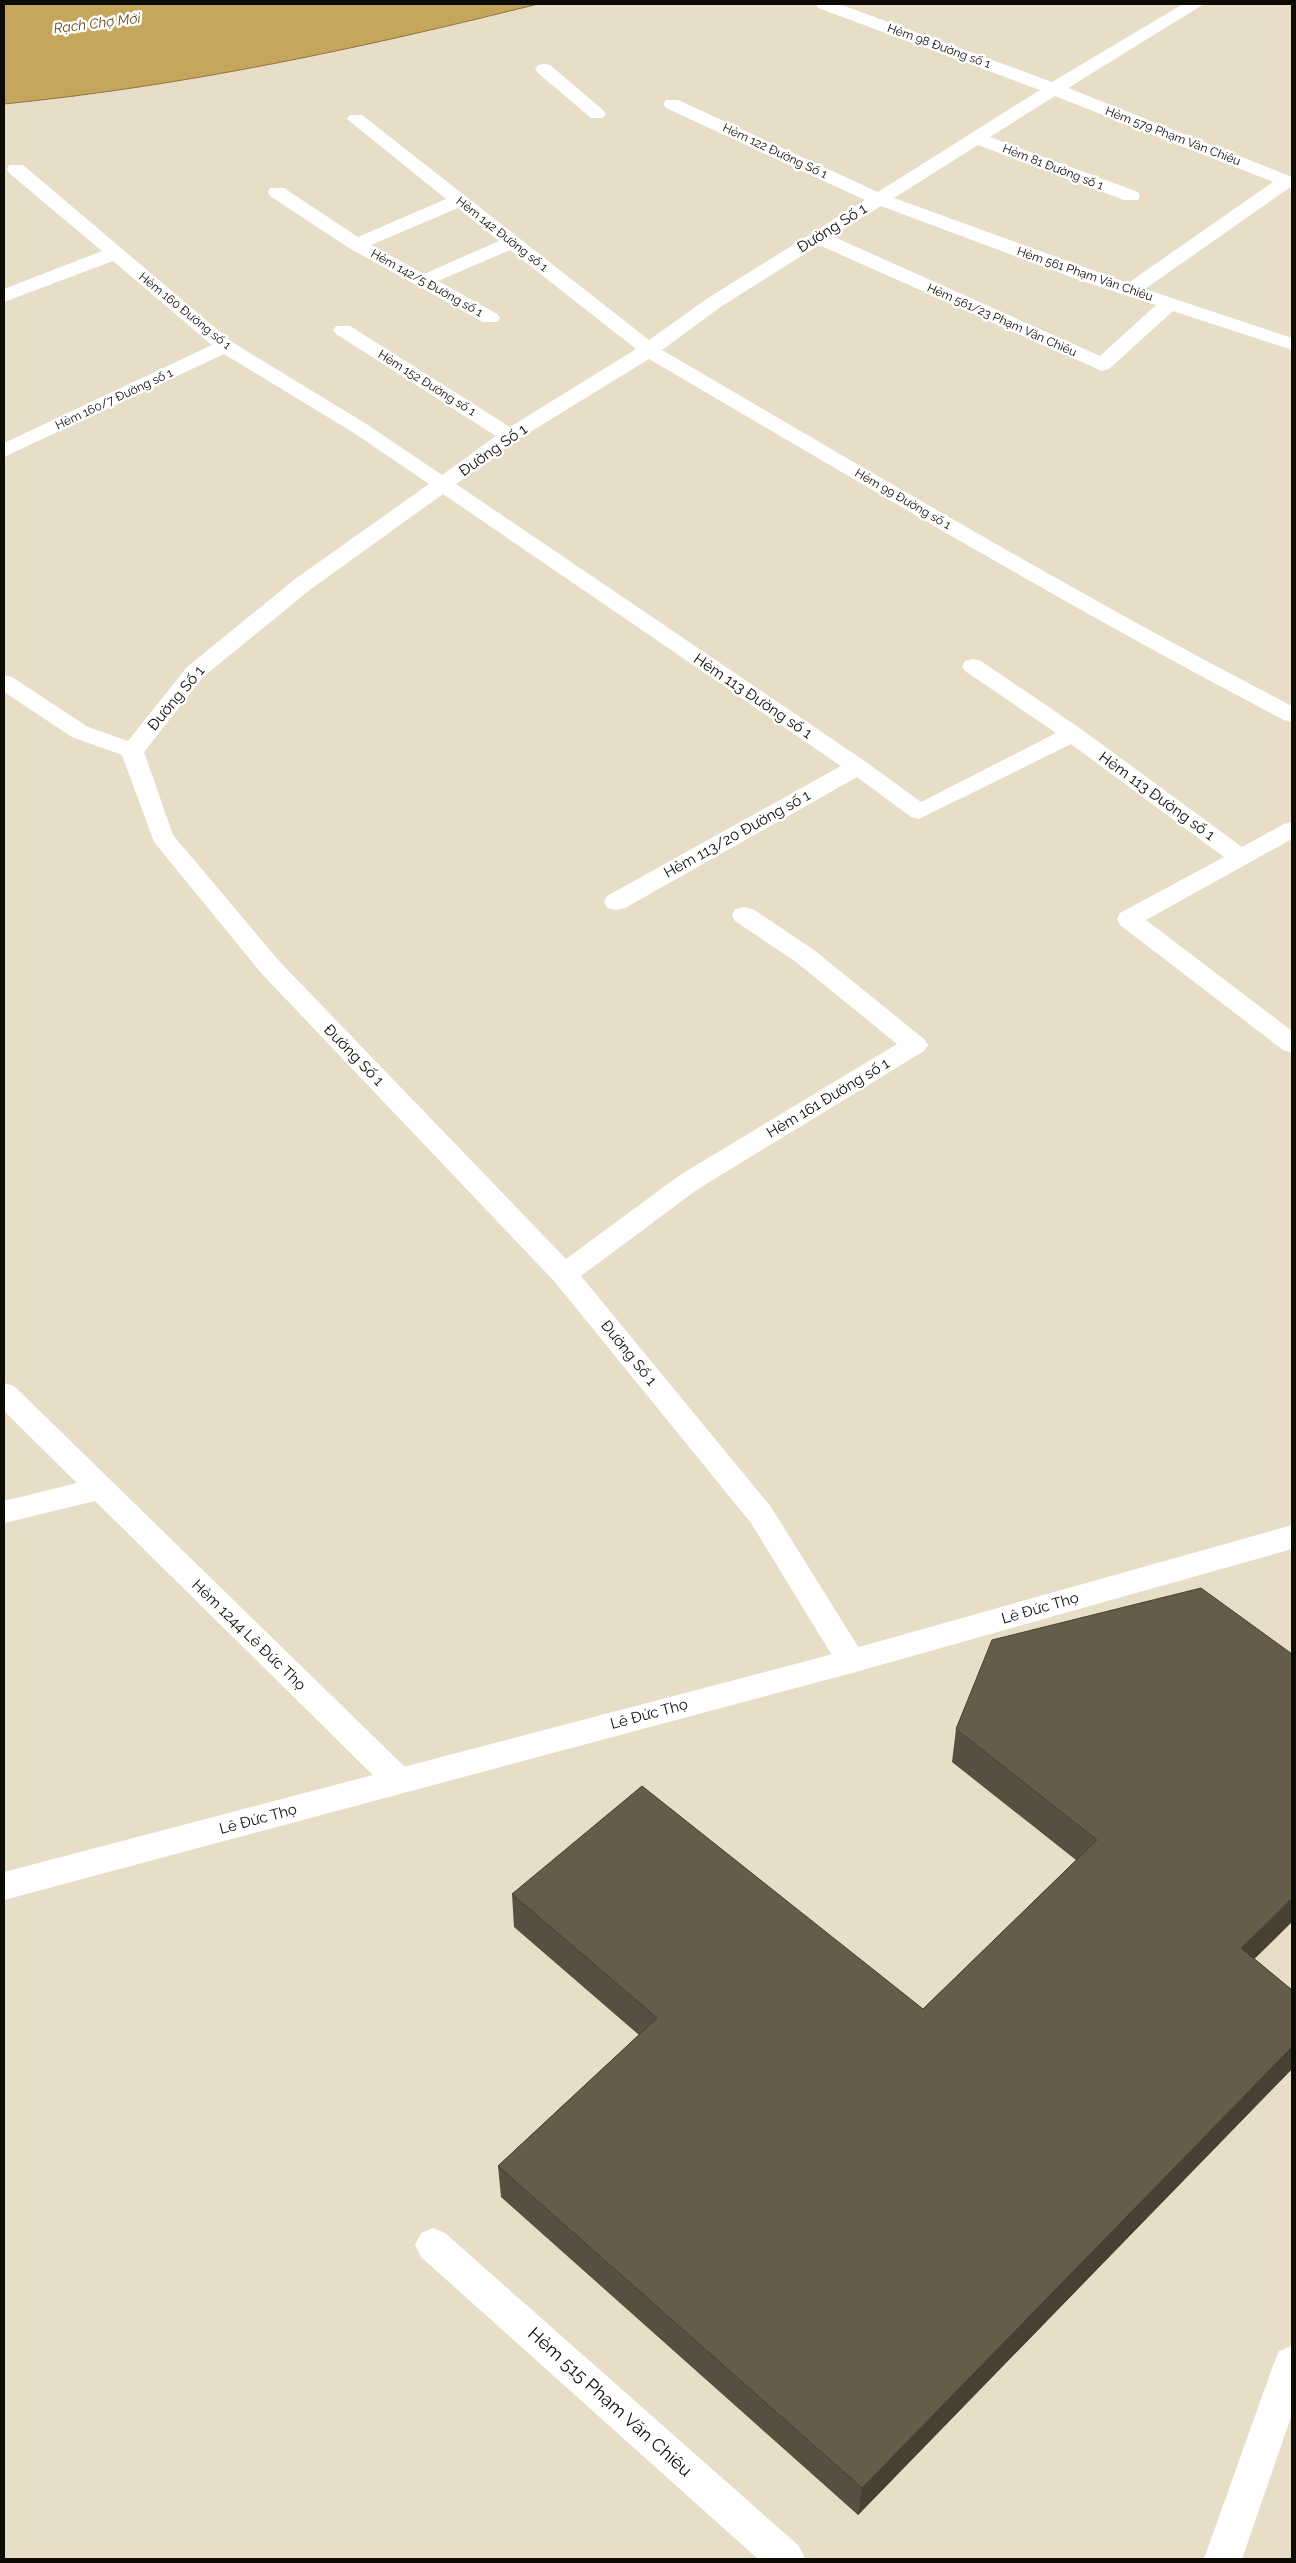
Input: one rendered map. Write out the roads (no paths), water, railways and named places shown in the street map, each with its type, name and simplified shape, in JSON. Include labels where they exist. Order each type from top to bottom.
[{"type":"street","name":"Hẻm 98 Đường số 1","points":[[824,4],[1054,89]]},
{"type":"street","name":"Đường Số 1","points":[[852,1661],[761,1515],[564,1274],[271,968],[162,837],[132,751],[195,672],[303,584],[510,436],[649,350],[714,302],[1054,89],[1195,4]]},
{"type":"street","points":[[544,69],[597,114]]},
{"type":"street","name":"Hẻm 579 Phạm Văn Chiêu","points":[[1054,89],[1290,182]]},
{"type":"street","name":"Hẻm 122 Đường Số 1","points":[[672,104],[879,199]]},
{"type":"street","name":"Hẻm 142 Đường số 1","points":[[356,119],[649,350]]},
{"type":"street","name":"Hẻm 81 Đường số 1","points":[[976,138],[1131,196]]},
{"type":"street","name":"Hẻm 160 Đường số 1","points":[[16,169],[225,346],[361,429],[443,485]]},
{"type":"street","points":[[1131,290],[1290,182]]},
{"type":"street","points":[[277,192],[356,244]]},
{"type":"street","name":"Hẻm 561 Phạm Văn Chiêu","points":[[879,199],[1131,290],[1292,344]]},
{"type":"street","name":"Hẻm 142/5 Đường số 1","points":[[356,244],[459,200]]},
{"type":"street","name":"Hẻm 561/23 Phạm Văn Chiêu","points":[[818,237],[1102,365],[1170,303]]},
{"type":"street","points":[[423,281],[512,242]]},
{"type":"street","name":"Hẻm 142/5 Đường số 1","points":[[356,244],[490,318]]},
{"type":"street","points":[[4,296],[116,254]]},
{"type":"street","name":"Hẻm 152 Đường số 1","points":[[343,330],[510,436]]},
{"type":"street","name":"Hẻm 160/7 Đường số 1","points":[[4,451],[225,346]]},
{"type":"street","name":"Hẻm 99 Đường số 1","points":[[649,350],[873,482],[1160,646],[1292,715]]},
{"type":"street","name":"Hẻm 113 Đường số 1","points":[[443,485],[858,767],[919,812],[1073,734]]},
{"type":"street","name":"Hẻm 113 Đường số 1","points":[[973,666],[1073,734],[1240,857]]},
{"type":"street","points":[[4,682],[80,732],[132,751]]},
{"type":"street","name":"Hẻm 113/20 Đường số 1","points":[[616,902],[858,767]]},
{"type":"street","points":[[1292,829],[1129,919],[1292,1044]]},
{"type":"street","name":"Hẻm 161 Đường số 1","points":[[564,1274],[689,1182],[915,1045],[805,956],[744,915]]},
{"type":"street","name":"Hẻm 1244 Lê Đức Thọ","points":[[4,1394],[399,1782]]},
{"type":"street","points":[[4,1512],[100,1489]]},
{"type":"street","name":"Lê Đức Thọ","points":[[4,1886],[852,1661],[1292,1537]]},
{"type":"street","name":"Hẻm 515 Phạm Văn Chiêu","points":[[434,2245],[786,2559]]},
{"type":"street","points":[[1223,2559],[1292,2363]]},
{"type":"water","name":"Rạch Chợ Mới","points":[[4,4],[538,4],[406,36],[273,64],[139,87],[4,104]]}]
